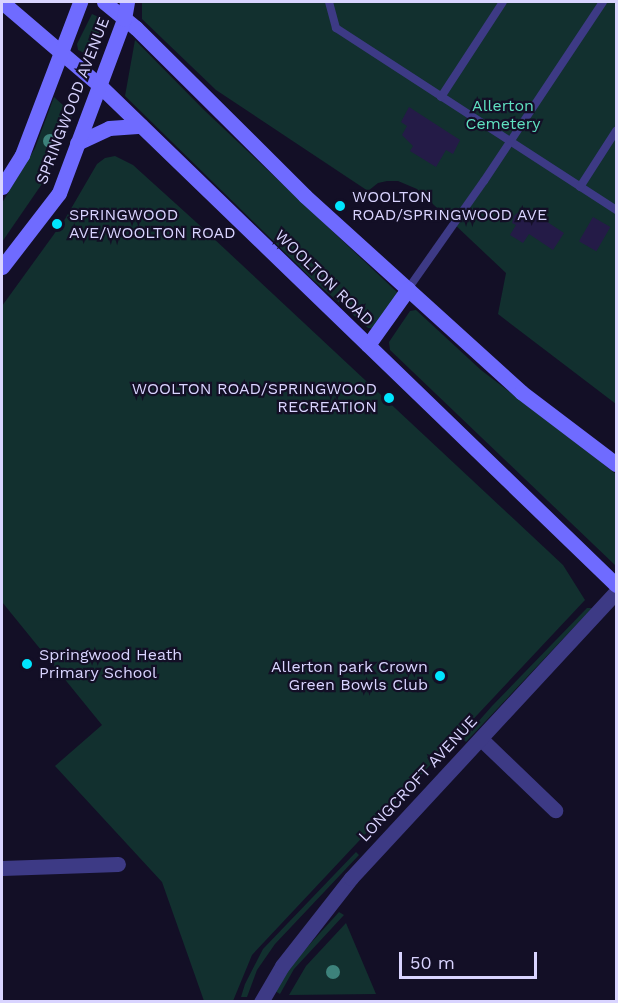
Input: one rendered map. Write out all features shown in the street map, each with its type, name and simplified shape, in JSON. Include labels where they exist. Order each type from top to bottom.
[{"type":"main road","name":"WOOLTON ROAD","points":[[2,2],[61,50],[98,84],[616,585]]},
{"type":"main road","name":"SPRINGWOOD AVENUE","points":[[2,186],[22,155],[80,2]]},
{"type":"main road","points":[[104,2],[305,196],[521,392],[616,464]]},
{"type":"main road","name":"SPRINGWOOD AVENUE","points":[[2,267],[59,193],[124,19],[127,2]]},
{"type":"main road","points":[[77,143],[109,128],[141,126]]},
{"type":"main road","points":[[368,345],[408,289]]},
{"type":"street","name":"LONGCROFT AVENUE","points":[[261,1002],[282,966],[351,878],[616,592]]},
{"type":"street","points":[[481,739],[555,810]]},
{"type":"street","points":[[2,868],[118,864]]},
{"type":"lane","points":[[329,2],[336,28],[616,210]]},
{"type":"lane","points":[[441,97],[503,2]]},
{"type":"lane","points":[[408,289],[603,2]]},
{"type":"lane","points":[[580,187],[616,131]]},
{"type":"green space","name":"Allerton Cemetery","points":[[142,2],[616,2],[616,404],[498,314],[506,273],[417,189],[398,181],[387,181],[378,183],[368,191],[216,90],[142,19]]},
{"type":"green space","points":[[92,14],[103,19],[93,52],[84,53],[78,50],[77,44]]},
{"type":"green space","points":[[135,40],[204,110],[399,294],[375,329],[368,328],[313,280],[125,96]]},
{"type":"green space","points":[[54,97],[73,114],[46,178],[2,242],[2,203],[35,148]]},
{"type":"green space","points":[[115,156],[133,165],[196,222],[563,565],[585,600],[252,955],[233,1001],[204,1001],[162,882],[55,766],[102,725],[2,602],[2,306],[65,219],[97,164],[105,158]]},
{"type":"green space","points":[[416,310],[481,370],[616,474],[616,566],[390,350],[389,342],[410,311]]},
{"type":"green space","points":[[587,608],[592,608],[466,742],[463,739],[492,706]]},
{"type":"green space","points":[[356,852],[359,855],[275,944],[257,970],[247,997],[241,997],[263,949]]},
{"type":"green space","points":[[339,912],[344,915],[294,969],[280,994],[275,991],[291,965]]},
{"type":"green space","points":[[346,923],[376,994],[289,995],[306,966]]},
{"type":"building","points":[[409,107],[460,140],[453,154],[446,150],[436,167],[410,151],[413,146],[402,135],[407,126],[401,122]]},
{"type":"building","points":[[522,209],[527,212],[529,210],[564,233],[553,250],[529,234],[523,243],[510,235],[516,225],[512,223],[514,216]]},
{"type":"building","points":[[593,217],[610,227],[596,251],[579,241]]},
{"type":"place","name":"WOOLTON ROAD/SPRINGWOOD AVE","points":[[340,206]]},
{"type":"place","name":"SPRINGWOOD AVE/WOOLTON ROAD","points":[[57,224]]},
{"type":"place","name":"WOOLTON ROAD/SPRINGWOOD RECREATION","points":[[389,398]]},
{"type":"place","name":"Springwood Heath Primary School","points":[[27,664]]},
{"type":"place","name":"Allerton park Crown Green Bowls Club","points":[[440,676]]}]
